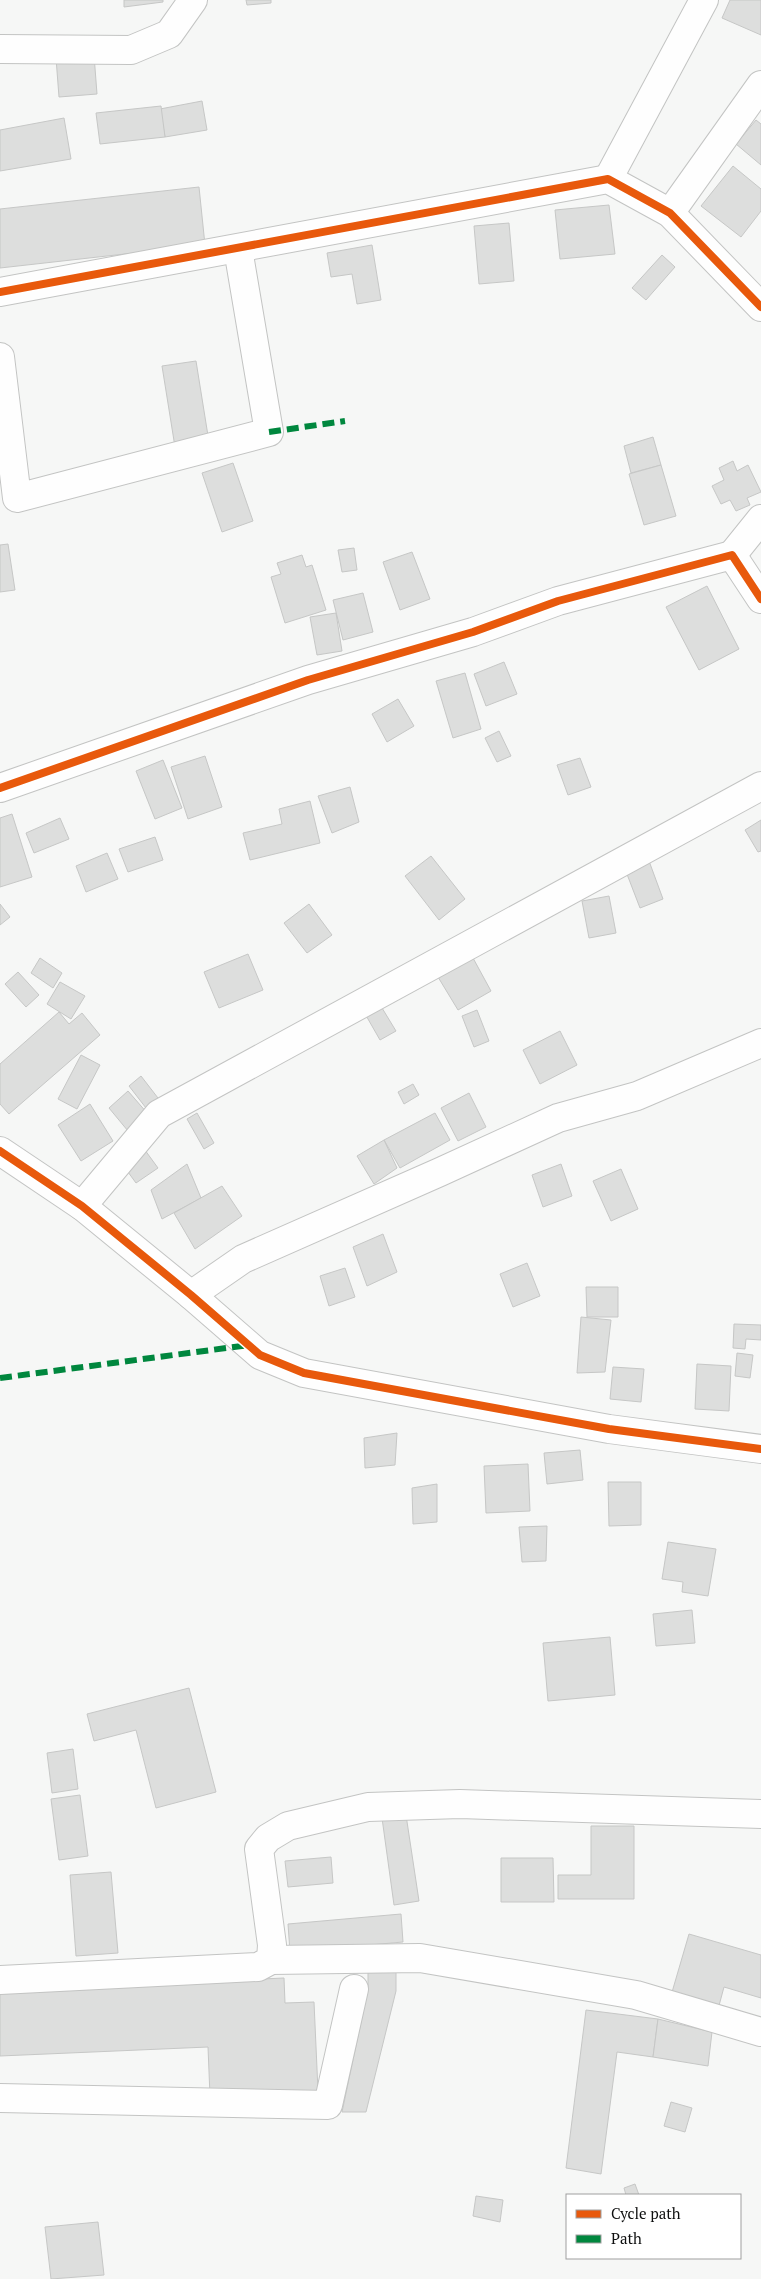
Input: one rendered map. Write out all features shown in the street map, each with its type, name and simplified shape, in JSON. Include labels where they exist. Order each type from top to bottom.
[{"type":"street","points":[[0,49],[131,50],[169,34],[193,0]]},
{"type":"street","points":[[608,179],[704,0]]},
{"type":"street","points":[[670,213],[761,85]]},
{"type":"street","points":[[0,292],[608,179],[670,213],[761,307]]},
{"type":"street","points":[[0,357],[17,498],[269,432],[238,248]]},
{"type":"street","points":[[0,788],[308,680],[473,632],[558,601],[732,555],[761,519]]},
{"type":"street","points":[[732,555],[761,599]]},
{"type":"street","points":[[82,1206],[159,1114],[761,786]]},
{"type":"street","points":[[191,1295],[243,1259],[558,1118],[637,1096],[761,1043]]},
{"type":"street","points":[[0,1151],[82,1206],[191,1295],[260,1355],[304,1374],[609,1429],[761,1449]]},
{"type":"street","points":[[271,1960],[272,1945],[259,1849],[268,1838],[288,1826],[368,1807],[460,1804],[761,1814]]},
{"type":"street","points":[[0,1980],[258,1967],[271,1960],[420,1958],[636,1995],[761,2032]]},
{"type":"street","points":[[0,2098],[328,2105],[354,1989]]},
{"type":"building","points":[[124,0],[163,0],[163,2],[124,7]]},
{"type":"building","points":[[246,0],[271,0],[271,3],[247,5]]},
{"type":"building","points":[[730,0],[761,0],[761,35],[722,18]]},
{"type":"building","points":[[94,55],[97,94],[59,97],[56,58]]},
{"type":"building","points":[[202,101],[207,130],[165,137],[160,109]]},
{"type":"building","points":[[161,106],[165,137],[100,144],[96,113]]},
{"type":"building","points":[[64,118],[71,159],[0,171],[0,130]]},
{"type":"building","points":[[756,120],[761,124],[761,165],[736,144]]},
{"type":"building","points":[[733,166],[761,189],[761,211],[741,237],[701,206]]},
{"type":"building","points":[[199,187],[205,245],[0,268],[0,209]]},
{"type":"building","points":[[609,205],[615,254],[560,259],[555,210]]},
{"type":"building","points":[[509,223],[514,281],[479,284],[474,226]]},
{"type":"building","points":[[372,245],[381,300],[357,304],[352,274],[331,277],[327,253]]},
{"type":"building","points":[[662,255],[675,267],[646,300],[632,288]]},
{"type":"building","points":[[196,361],[209,442],[175,447],[162,366]]},
{"type":"building","points":[[653,437],[661,465],[631,473],[624,446]]},
{"type":"building","points":[[733,461],[737,471],[748,465],[761,492],[747,498],[750,505],[736,511],[730,500],[721,504],[712,486],[724,480],[719,468]]},
{"type":"building","points":[[233,463],[253,521],[222,532],[202,473]]},
{"type":"building","points":[[661,465],[676,516],[644,525],[629,474]]},
{"type":"building","points":[[8,544],[15,590],[0,592],[0,545]]},
{"type":"building","points":[[354,548],[357,570],[342,572],[338,550]]},
{"type":"building","points":[[412,552],[430,599],[400,610],[383,562]]},
{"type":"building","points":[[302,555],[306,567],[312,565],[326,610],[285,623],[271,577],[281,574],[277,563]]},
{"type":"building","points":[[707,586],[739,649],[699,670],[666,607]]},
{"type":"building","points":[[363,593],[373,632],[343,640],[333,600]]},
{"type":"building","points":[[336,613],[342,651],[317,655],[310,617]]},
{"type":"building","points":[[504,662],[517,694],[486,706],[474,674]]},
{"type":"building","points":[[465,673],[481,729],[453,738],[436,681]]},
{"type":"building","points":[[398,699],[414,726],[387,742],[372,714]]},
{"type":"building","points":[[499,731],[511,756],[497,762],[485,738]]},
{"type":"building","points":[[205,756],[222,807],[188,819],[171,767]]},
{"type":"building","points":[[580,758],[591,787],[568,795],[557,765]]},
{"type":"building","points":[[163,760],[182,808],[155,819],[136,771]]},
{"type":"building","points":[[350,787],[359,822],[332,833],[318,796]]},
{"type":"building","points":[[310,801],[320,843],[250,860],[243,833],[282,824],[279,809]]},
{"type":"building","points":[[12,814],[32,877],[0,887],[0,818]]},
{"type":"building","points":[[60,818],[69,839],[34,853],[26,833]]},
{"type":"building","points":[[761,820],[761,851],[758,852],[745,830]]},
{"type":"building","points":[[155,837],[163,860],[128,872],[119,849]]},
{"type":"building","points":[[107,853],[118,879],[86,892],[76,866]]},
{"type":"building","points":[[431,856],[465,899],[439,920],[405,876]]},
{"type":"building","points":[[649,861],[663,899],[640,908],[625,869]]},
{"type":"building","points":[[609,896],[616,933],[589,938],[582,901]]},
{"type":"building","points":[[0,904],[10,917],[0,925]]},
{"type":"building","points":[[309,904],[332,935],[307,953],[284,923]]},
{"type":"building","points":[[248,954],[263,990],[219,1008],[204,972]]},
{"type":"building","points":[[40,958],[62,973],[53,988],[31,973]]},
{"type":"building","points":[[473,958],[491,991],[458,1010],[438,977]]},
{"type":"building","points":[[18,972],[39,995],[26,1007],[5,984]]},
{"type":"building","points":[[60,982],[85,996],[71,1019],[47,1004]]},
{"type":"building","points":[[379,1003],[396,1031],[380,1040],[364,1012]]},
{"type":"building","points":[[477,1010],[489,1041],[474,1047],[462,1016]]},
{"type":"building","points":[[59,1012],[69,1024],[82,1013],[100,1035],[9,1114],[0,1104],[0,1064]]},
{"type":"building","points":[[560,1031],[577,1065],[540,1084],[523,1050]]},
{"type":"building","points":[[81,1055],[100,1065],[77,1109],[58,1099]]},
{"type":"building","points":[[141,1076],[158,1098],[146,1108],[129,1086]]},
{"type":"building","points":[[413,1084],[419,1095],[404,1104],[398,1092]]},
{"type":"building","points":[[128,1091],[148,1114],[128,1131],[109,1108]]},
{"type":"building","points":[[469,1093],[486,1127],[458,1141],[441,1108]]},
{"type":"building","points":[[90,1104],[113,1141],[81,1161],[58,1125]]},
{"type":"building","points":[[197,1113],[214,1143],[204,1149],[187,1119]]},
{"type":"building","points":[[435,1113],[450,1140],[400,1168],[384,1140]]},
{"type":"building","points":[[384,1140],[397,1168],[374,1184],[357,1156]]},
{"type":"building","points":[[142,1146],[158,1168],[136,1183],[120,1161]]},
{"type":"building","points":[[187,1164],[201,1198],[162,1219],[151,1190]]},
{"type":"building","points":[[561,1164],[572,1196],[543,1207],[532,1175]]},
{"type":"building","points":[[621,1169],[638,1209],[611,1221],[593,1181]]},
{"type":"building","points":[[222,1186],[242,1216],[195,1249],[174,1213]]},
{"type":"building","points":[[383,1234],[397,1272],[367,1286],[353,1247]]},
{"type":"building","points":[[527,1263],[540,1296],[513,1307],[500,1274]]},
{"type":"building","points":[[345,1268],[355,1297],[329,1306],[320,1276]]},
{"type":"building","points":[[586,1287],[618,1287],[618,1317],[587,1317]]},
{"type":"building","points":[[581,1317],[611,1320],[605,1372],[577,1373]]},
{"type":"building","points":[[734,1324],[761,1325],[761,1340],[746,1339],[745,1349],[733,1348]]},
{"type":"building","points":[[737,1353],[753,1355],[750,1378],[735,1376]]},
{"type":"building","points":[[697,1364],[731,1366],[729,1411],[695,1409]]},
{"type":"building","points":[[613,1367],[644,1369],[641,1402],[610,1399]]},
{"type":"building","points":[[397,1433],[395,1465],[365,1468],[364,1438]]},
{"type":"building","points":[[580,1450],[583,1480],[547,1484],[544,1453]]},
{"type":"building","points":[[528,1464],[530,1511],[486,1513],[484,1466]]},
{"type":"building","points":[[608,1482],[641,1482],[641,1525],[609,1526]]},
{"type":"building","points":[[437,1484],[437,1522],[413,1524],[412,1488]]},
{"type":"building","points":[[547,1526],[546,1561],[522,1562],[519,1527]]},
{"type":"building","points":[[668,1542],[716,1549],[708,1596],[682,1592],[683,1582],[662,1579]]},
{"type":"building","points":[[692,1610],[695,1643],[656,1646],[653,1614]]},
{"type":"building","points":[[610,1637],[615,1695],[548,1701],[543,1643]]},
{"type":"building","points":[[189,1688],[216,1792],[156,1808],[136,1730],[94,1741],[87,1714]]},
{"type":"building","points":[[73,1749],[78,1789],[52,1793],[47,1753]]},
{"type":"building","points":[[80,1795],[88,1856],[59,1860],[51,1799]]},
{"type":"building","points":[[406,1815],[419,1901],[394,1905],[382,1818]]},
{"type":"building","points":[[591,1826],[634,1826],[634,1899],[558,1899],[558,1875],[591,1875]]},
{"type":"building","points":[[331,1857],[333,1883],[288,1887],[285,1861]]},
{"type":"building","points":[[501,1858],[553,1858],[554,1902],[501,1902]]},
{"type":"building","points":[[111,1872],[118,1953],[76,1956],[70,1875]]},
{"type":"building","points":[[401,1914],[403,1942],[290,1952],[288,1924]]},
{"type":"building","points":[[689,1934],[761,1955],[761,1998],[724,1987],[717,2013],[670,1999]]},
{"type":"building","points":[[396,1968],[396,1991],[366,2112],[342,2112],[368,1989],[368,1969]]},
{"type":"building","points":[[284,1978],[285,2003],[314,2002],[318,2091],[210,2096],[208,2047],[0,2056],[0,1991]]},
{"type":"building","points":[[586,2010],[658,2019],[653,2057],[617,2052],[601,2174],[566,2168]]},
{"type":"building","points":[[658,2019],[712,2032],[708,2066],[653,2057]]},
{"type":"building","points":[[671,2102],[692,2108],[685,2132],[664,2126]]},
{"type":"building","points":[[635,2184],[639,2194],[626,2194],[624,2188]]},
{"type":"building","points":[[476,2196],[503,2200],[500,2222],[473,2216]]},
{"type":"building","points":[[98,2222],[104,2275],[51,2279],[45,2227]]},
{"type":"marked path","points":[[269,432],[345,421]]},
{"type":"marked path","points":[[0,1378],[249,1345]]},
{"type":"cycle path","points":[[0,292],[608,179],[670,213],[761,307]]},
{"type":"cycle path","points":[[0,788],[308,680],[473,632],[558,601],[732,555],[761,599]]},
{"type":"cycle path","points":[[0,1151],[82,1206],[191,1295],[260,1355],[304,1373],[609,1429],[761,1449]]}]
